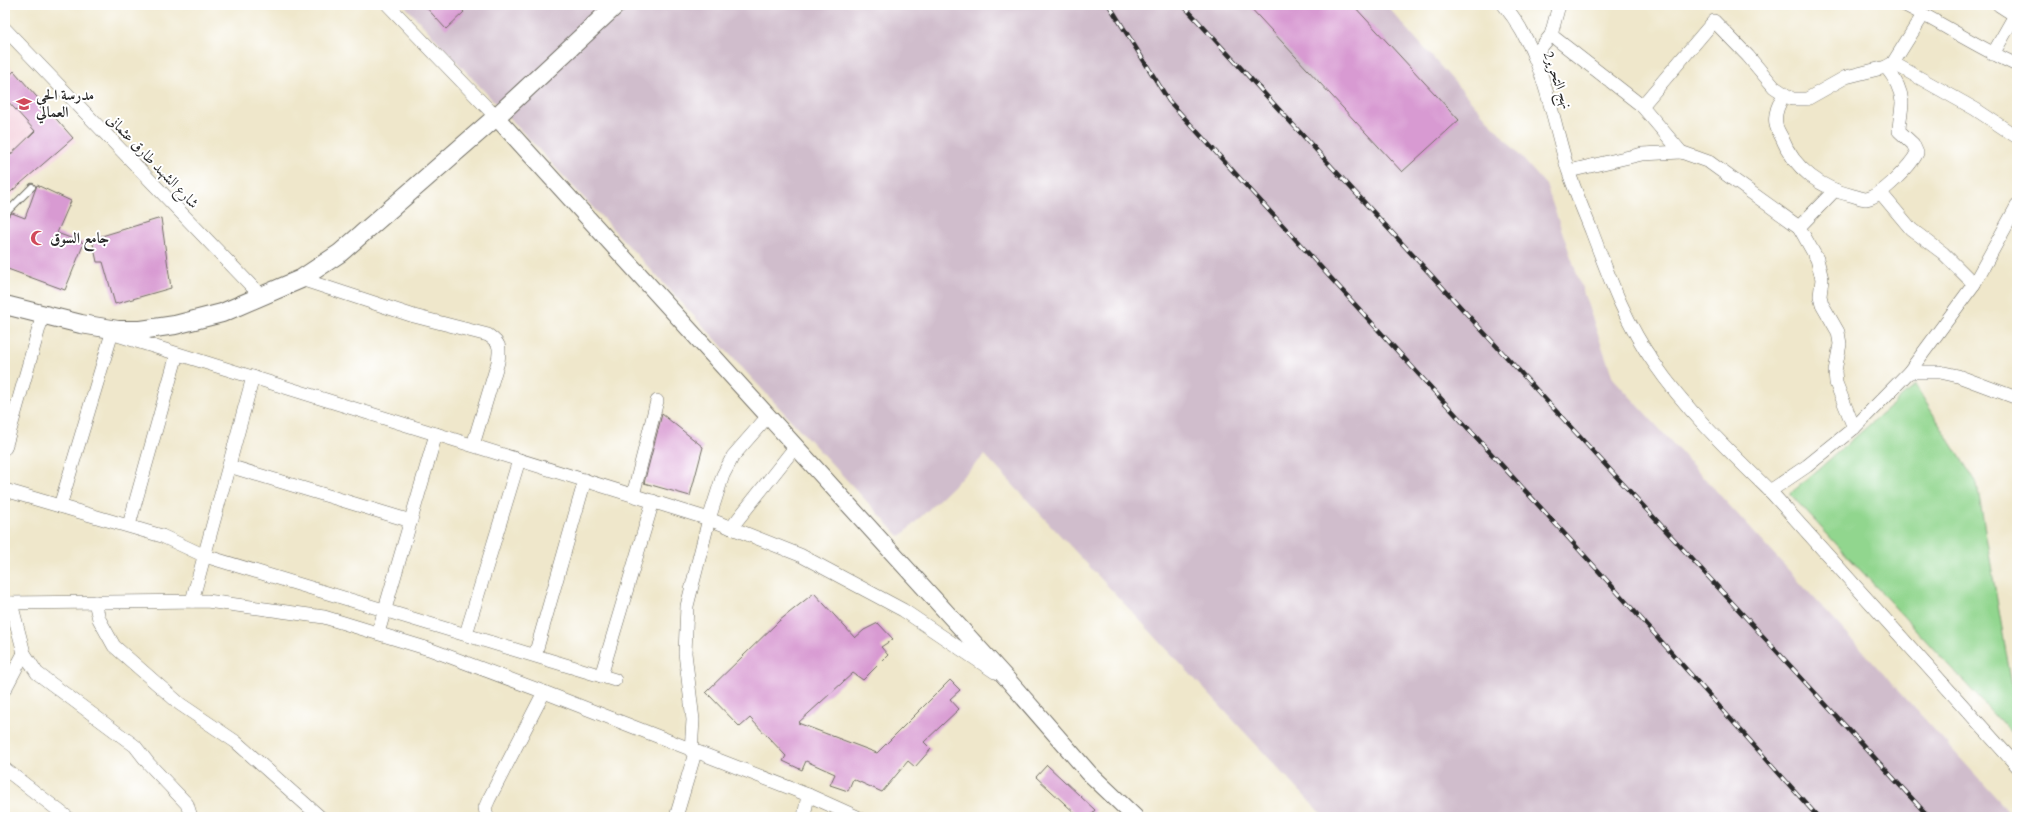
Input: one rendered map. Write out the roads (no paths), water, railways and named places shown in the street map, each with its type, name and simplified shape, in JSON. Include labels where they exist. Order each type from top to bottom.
[{"type":"main road","points":[[5,305],[81,324],[118,330],[141,330],[176,325],[222,314],[301,279],[340,253],[496,117],[616,5]]},
{"type":"street","points":[[388,5],[496,117],[796,446],[1008,680],[1088,773],[1135,817]]},
{"type":"street","name":"نهج التحرير2","points":[[1504,5],[1515,18],[1534,56],[1548,94],[1568,171],[1617,298],[1654,363],[1690,408],[1726,448],[1770,491],[2017,766]]},
{"type":"street","points":[[1534,56],[1551,35],[1553,22],[1559,5]]},
{"type":"street","points":[[1905,5],[2017,65]]},
{"type":"street","points":[[1994,54],[2014,17],[2013,14],[1999,5]]},
{"type":"street","points":[[1642,106],[1714,21],[1748,56],[1774,87],[1792,99],[1807,99],[1846,77],[1889,65],[1923,15]]},
{"type":"street","name":"شارع الشهىد طارق عثمانى","points":[[5,29],[262,297]]},
{"type":"street","points":[[1551,35],[1642,106],[1681,152]]},
{"type":"street","points":[[1889,65],[1975,109],[2017,137]]},
{"type":"street","points":[[1784,95],[1778,106],[1776,124],[1786,148],[1798,165],[1816,182],[1845,194],[1866,199],[1880,192],[1912,163],[1917,153],[1913,144],[1903,137],[1899,131],[1898,119],[1902,102],[1896,79],[1889,65]]},
{"type":"street","points":[[1568,171],[1642,154],[1681,152],[1709,162],[1799,227],[1817,259],[1822,279],[1820,296],[1822,304],[1838,332],[1840,344],[1835,371],[1836,383],[1854,428]]},
{"type":"street","points":[[1799,227],[1835,190]]},
{"type":"street","points":[[1880,192],[1911,229],[1943,253],[1974,284]]},
{"type":"street","points":[[1770,491],[1807,466],[1854,428],[1909,372],[1974,284],[2017,206]]},
{"type":"street","points":[[301,279],[407,314],[488,335],[496,341],[500,348],[498,362],[473,445]]},
{"type":"street","points":[[5,448],[43,314]]},
{"type":"street","points":[[81,324],[709,519],[800,555],[903,610],[1008,680]]},
{"type":"street","points":[[60,506],[112,333]]},
{"type":"street","points":[[129,525],[177,354]]},
{"type":"street","points":[[1909,372],[1940,372],[1958,376],[2017,398]]},
{"type":"street","points":[[192,601],[253,377]]},
{"type":"street","points":[[633,495],[657,402]]},
{"type":"street","points":[[676,817],[693,752],[693,720],[685,653],[686,613],[709,519],[723,475],[733,456],[768,416]]},
{"type":"street","points":[[378,633],[436,434]]},
{"type":"street","points":[[731,528],[796,446]]},
{"type":"street","points":[[466,634],[519,460]]},
{"type":"street","points":[[229,466],[411,521]]},
{"type":"street","points":[[536,655],[585,480]]},
{"type":"street","points":[[5,490],[129,525],[162,536],[205,556],[386,609],[616,680]]},
{"type":"street","points":[[601,676],[653,501]]},
{"type":"street","points":[[191,817],[187,804],[135,746],[36,673],[24,653],[8,603],[207,601],[324,617],[429,649],[544,692],[693,752],[808,795],[858,817]]},
{"type":"street","points":[[95,602],[99,619],[114,646],[180,704],[236,742],[320,817]]},
{"type":"street","points":[[5,689],[24,653]]},
{"type":"street","points":[[487,817],[485,814],[487,803],[544,692]]},
{"type":"street","points":[[5,769],[35,790],[68,817]]},
{"type":"street","points":[[804,817],[808,795]]},
{"type":"lane","points":[[5,214],[32,187]]},
{"type":"railway","points":[[1109,5],[1169,101],[1594,566],[1818,817]]},
{"type":"railway","points":[[1183,5],[1929,817]]},
{"type":"place","name":"مدرسة الحي العمالي","points":[[24,104]]},
{"type":"place","name":"جامع السوق","points":[[38,238]]}]
